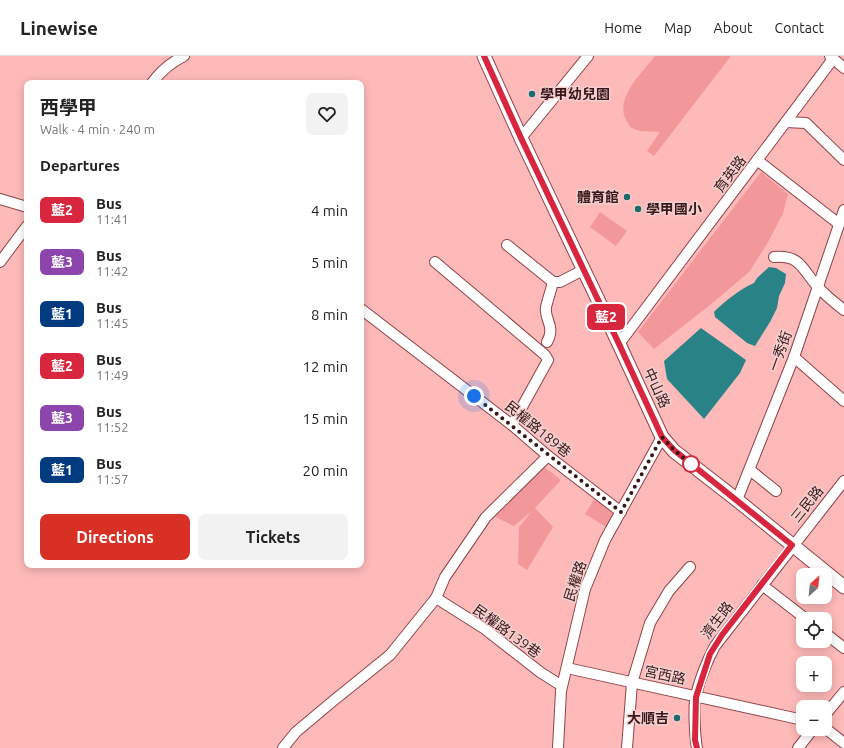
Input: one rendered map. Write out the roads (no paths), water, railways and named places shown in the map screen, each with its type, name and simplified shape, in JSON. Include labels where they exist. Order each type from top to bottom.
[{"type":"main road","name":"中山路","points":[[484,56],[662,437],[674,450],[844,587]]},
{"type":"street","points":[[155,80],[177,59],[184,56]]},
{"type":"street","points":[[521,138],[588,56]]},
{"type":"street","points":[[831,57],[844,68]]},
{"type":"street","name":"育英路","points":[[619,344],[786,122],[831,57]]},
{"type":"street","points":[[786,122],[806,124],[844,160]]},
{"type":"street","points":[[757,160],[841,227]]},
{"type":"street","points":[[0,199],[24,206]]},
{"type":"street","name":"一秀街","points":[[737,500],[794,357],[818,288],[832,241],[841,227],[844,210]]},
{"type":"street","points":[[0,262],[24,230]]},
{"type":"street","points":[[507,245],[553,282],[560,282],[584,270]]},
{"type":"street","points":[[774,257],[787,256],[799,263],[818,288],[844,310]]},
{"type":"street","points":[[435,262],[545,355],[548,360],[512,425]]},
{"type":"street","points":[[547,342],[550,336],[550,323],[546,309],[553,282]]},
{"type":"street","name":"民權路189巷","points":[[364,311],[512,425],[548,456],[621,512]]},
{"type":"street","points":[[794,357],[844,401]]},
{"type":"street","name":"民權路","points":[[558,748],[562,686],[585,589],[605,540],[662,437]]},
{"type":"street","points":[[283,748],[301,728],[390,655],[436,598],[445,577],[486,518],[548,456]]},
{"type":"street","points":[[750,470],[776,491]]},
{"type":"street","name":"三民路","points":[[792,545],[844,481]]},
{"type":"street","name":"濟生路","points":[[697,748],[695,740],[696,697],[710,654],[792,545]]},
{"type":"street","points":[[626,748],[632,682],[650,623],[669,592],[690,567]]},
{"type":"street","points":[[762,585],[797,612]]},
{"type":"street","name":"民權路139巷","points":[[436,598],[485,629],[540,672],[562,686]]},
{"type":"street","points":[[832,639],[844,648]]},
{"type":"street","name":"宮西路","points":[[567,668],[796,718]]},
{"type":"street","points":[[832,707],[844,692]]},
{"type":"street","points":[[832,734],[844,743]]},
{"type":"street","points":[[798,748],[807,736]]},
{"type":"water","points":[[769,267],[776,268],[786,274],[785,283],[779,296],[777,308],[755,346],[747,343],[715,317],[714,312],[733,296],[754,283],[757,278]]},
{"type":"water","points":[[701,328],[746,360],[740,373],[704,419],[667,379],[664,361]]},
{"type":"place","name":"學甲幼兒園","points":[[532,94]]},
{"type":"place","name":"體育館","points":[[627,197]]},
{"type":"place","name":"學甲國小","points":[[638,209]]},
{"type":"place","name":"大順吉","points":[[677,718]]}]
